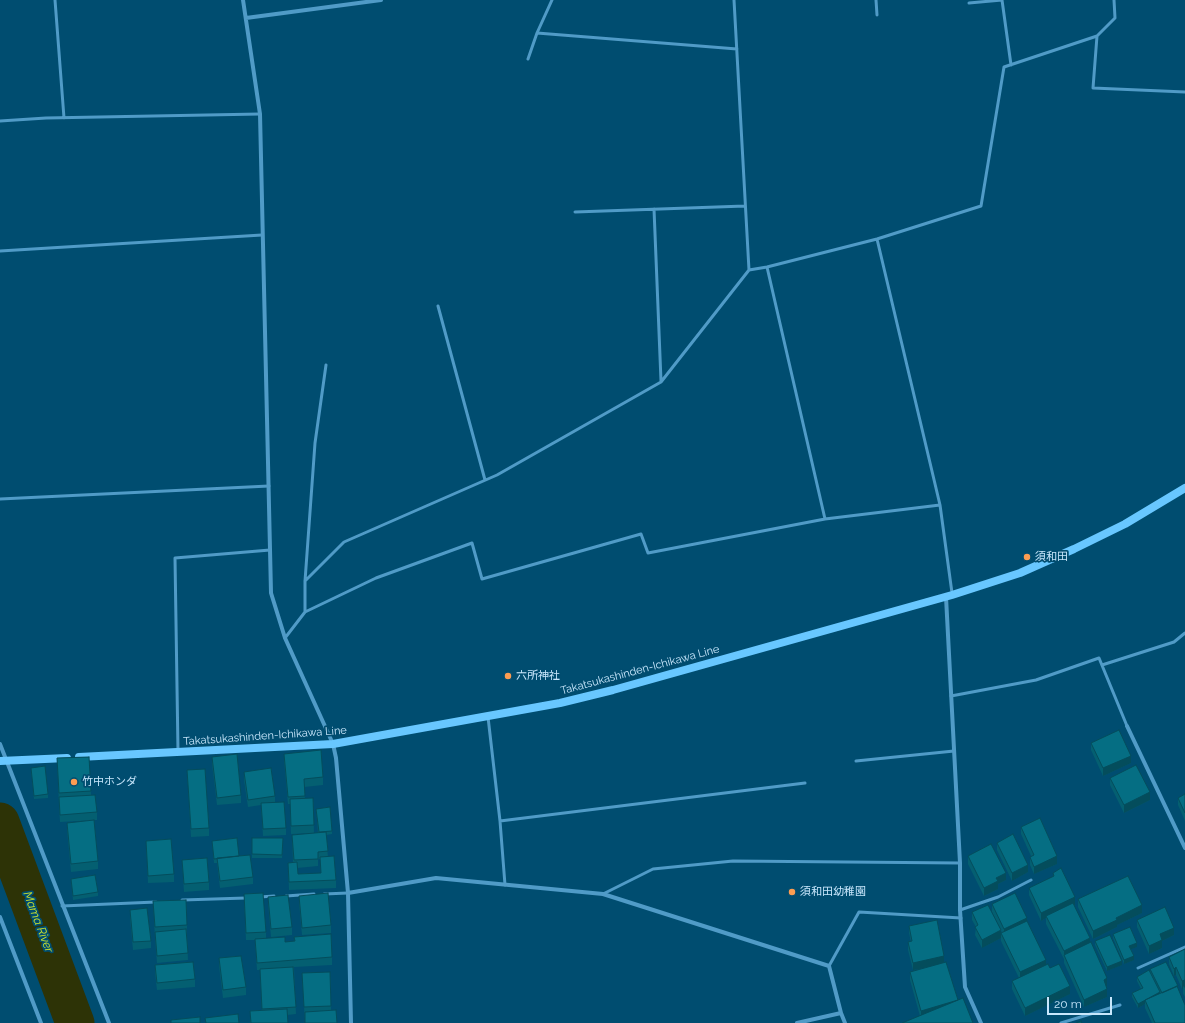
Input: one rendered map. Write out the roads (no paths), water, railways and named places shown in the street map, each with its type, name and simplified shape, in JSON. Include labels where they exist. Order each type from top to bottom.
[{"type":"main road","name":"Takatsukashinden-Ichikawa Line","points":[[3,761],[333,744],[560,703],[613,690],[949,596],[1020,573],[1125,524],[1185,488]]},
{"type":"street","points":[[243,0],[260,114],[271,593],[285,638],[333,744],[336,758],[348,893],[351,1023]]},
{"type":"street","points":[[246,18],[381,0]]},
{"type":"street","points":[[949,596],[951,696],[960,863],[960,910],[965,987],[981,1023]]},
{"type":"street","points":[[1127,726],[1185,848]]},
{"type":"street","points":[[0,744],[3,761],[109,1023]]},
{"type":"street","points":[[348,893],[436,878],[603,894],[829,966],[845,1023]]},
{"type":"street","points":[[0,917],[41,1023]]},
{"type":"street","points":[[796,1023],[841,1013]]},
{"type":"lane","points":[[55,0],[64,118]]},
{"type":"lane","points":[[528,59],[537,33],[552,0]]},
{"type":"lane","points":[[304,580],[344,542],[497,475],[662,382],[749,270],[734,0]]},
{"type":"lane","points":[[876,0],[877,15]]},
{"type":"lane","points":[[969,3],[1002,0],[1011,65]]},
{"type":"lane","points":[[749,270],[767,267],[877,239],[981,206],[1004,67],[1097,36],[1115,18],[1114,0]]},
{"type":"lane","points":[[537,33],[737,49]]},
{"type":"lane","points":[[1097,36],[1093,88],[1185,92]]},
{"type":"lane","points":[[0,121],[64,118],[260,114]]},
{"type":"lane","points":[[575,212],[745,206]]},
{"type":"lane","points":[[654,209],[662,382]]},
{"type":"lane","points":[[0,251],[262,235]]},
{"type":"lane","points":[[877,239],[940,505],[949,596]]},
{"type":"lane","points":[[767,267],[825,519]]},
{"type":"lane","points":[[438,306],[485,480]]},
{"type":"lane","points":[[305,612],[304,580],[315,443],[326,366]]},
{"type":"lane","points":[[0,499],[269,486]]},
{"type":"lane","points":[[285,638],[305,612],[376,578],[472,543],[482,579],[641,534],[648,553],[825,519],[940,505]]},
{"type":"lane","points":[[178,753],[175,558],[270,550]]},
{"type":"lane","points":[[1102,664],[1174,642],[1185,633]]},
{"type":"lane","points":[[951,696],[1036,680],[1099,658],[1127,726]]},
{"type":"lane","points":[[488,716],[500,822],[505,885]]},
{"type":"lane","points":[[856,761],[954,751]]},
{"type":"lane","points":[[500,822],[804,783]]},
{"type":"lane","points":[[603,894],[653,869],[733,861],[960,863]]},
{"type":"lane","points":[[960,910],[998,897],[1031,880]]},
{"type":"lane","points":[[284,896],[348,893]]},
{"type":"lane","points":[[181,900],[276,896]]},
{"type":"lane","points":[[62,906],[157,902]]},
{"type":"lane","points":[[829,966],[859,912],[961,918]]},
{"type":"lane","points":[[1138,968],[1185,947]]},
{"type":"lane","points":[[1061,1023],[1120,1004]]},
{"type":"waterway","name":"Mama River","points":[[0,822],[75,1023]]},
{"type":"place","name":"須和田","points":[[1027,557]]},
{"type":"place","name":"六所神社","points":[[508,676]]},
{"type":"place","name":"竹中ホンダ","points":[[74,782]]},
{"type":"place","name":"須和田幼稚園","points":[[792,892]]}]
